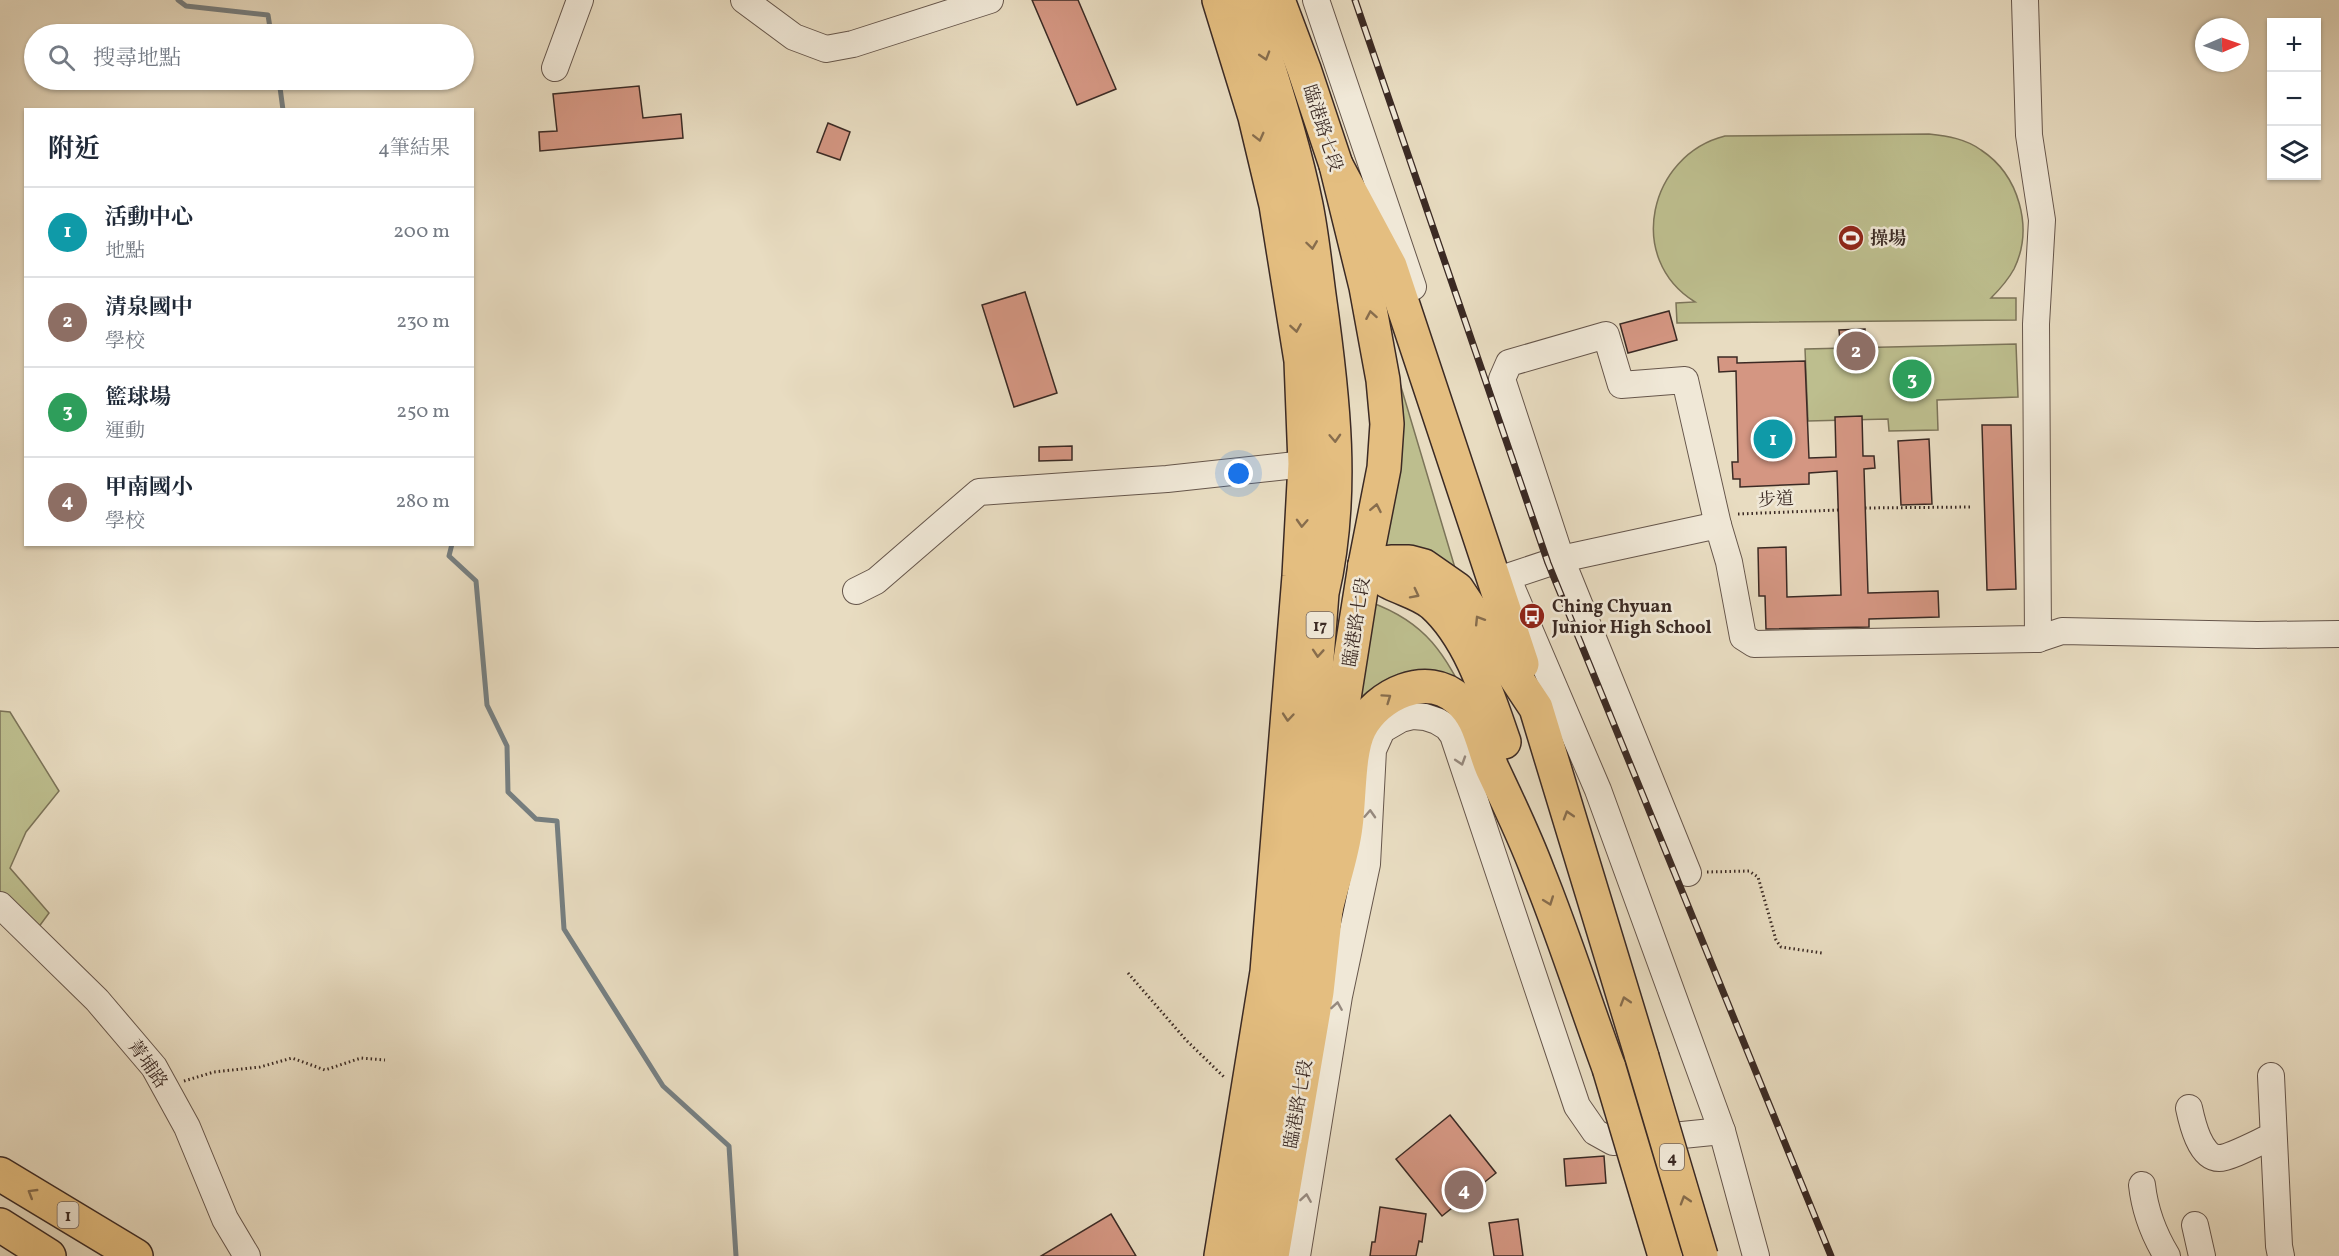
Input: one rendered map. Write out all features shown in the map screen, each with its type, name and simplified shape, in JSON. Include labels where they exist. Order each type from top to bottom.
[{"type":"main road","name":"臨港路七段","points":[[1219,0],[1255,117],[1276,205],[1301,361],[1305,464],[1280,972],[1248,1090],[1221,1256]]},
{"type":"main road","name":"臨港路七段","points":[[1245,1256],[1280,972],[1322,593],[1330,558],[1336,444],[1329,363],[1306,205],[1280,106],[1248,0]]},
{"type":"main road","name":"臨港路七段","points":[[1272,1256],[1317,992],[1326,910],[1332,774],[1365,565],[1384,468],[1387,424],[1383,380],[1366,287],[1336,165],[1278,0]]},
{"type":"main road","points":[[1336,165],[1390,266],[1536,708]]},
{"type":"main road","points":[[1330,558],[1365,565],[1409,562],[1424,566],[1457,589],[1536,708]]},
{"type":"main road","points":[[1365,565],[1389,582],[1432,603],[1467,650],[1482,681],[1509,756],[1538,871]]},
{"type":"main road","points":[[1326,910],[1346,829],[1354,746],[1359,729],[1378,704],[1392,693],[1407,689],[1423,687],[1448,693],[1459,699],[1479,725],[1488,757],[1538,871]]},
{"type":"main road","name":"4","points":[[1536,708],[1701,1256]]},
{"type":"main road","name":"4","points":[[1538,871],[1609,1068],[1665,1256]]},
{"type":"main road","name":"1","points":[[0,1174],[136,1256]]},
{"type":"main road","points":[[0,1225],[49,1256]]},
{"type":"street","points":[[555,68],[580,0]]},
{"type":"street","points":[[744,0],[794,37],[826,49],[854,45],[990,0]]},
{"type":"street","points":[[1316,0],[1388,209],[1507,577],[1598,790],[1722,1131],[1756,1256]]},
{"type":"street","points":[[2025,0],[2029,135],[2042,220],[2036,324],[2038,639]]},
{"type":"street","points":[[1688,873],[1561,559],[1502,379],[1509,363],[1606,335],[1621,385],[1684,380],[1718,525],[1729,561],[1743,637],[1754,644],[2038,639],[2062,631],[2257,635],[2339,633]]},
{"type":"street","points":[[856,591],[876,581],[979,492],[1167,479],[1305,464]]},
{"type":"street","points":[[1507,577],[1561,559],[1718,525]]},
{"type":"street","points":[[1297,1256],[1339,996],[1367,864],[1373,750],[1382,730],[1401,718],[1425,717],[1447,727],[1452,735],[1577,1106],[1595,1132],[1613,1142],[1722,1131]]},
{"type":"street","name":"菁埔路","points":[[0,905],[98,1000],[154,1067],[187,1127],[225,1219],[247,1256]]},
{"type":"street","points":[[2271,1076],[2281,1256]]},
{"type":"street","points":[[2189,1108],[2193,1131],[2210,1156],[2218,1158],[2228,1156],[2273,1136]]},
{"type":"street","points":[[2142,1185],[2144,1204],[2154,1235],[2167,1256]]},
{"type":"street","points":[[2195,1226],[2202,1256]]},
{"type":"path","points":[[1865,508],[1971,507]]},
{"type":"path","name":"步道","points":[[1718,525],[1735,514],[1838,510]]},
{"type":"path","points":[[1688,873],[1749,871],[1758,878],[1776,940],[1781,947],[1822,953]]},
{"type":"path","points":[[1128,973],[1186,1040],[1220,1074],[1248,1090]]},
{"type":"path","points":[[167,1090],[190,1079],[214,1072],[260,1067],[292,1058],[325,1070],[361,1058],[385,1060]]},
{"type":"green space","points":[[1929,134],[1956,139],[1975,146],[2005,173],[2013,188],[2022,220],[2023,237],[2020,253],[2012,273],[1991,298],[2016,298],[2016,320],[1677,323],[1676,303],[1695,302],[1673,283],[1659,261],[1654,236],[1655,210],[1664,186],[1678,164],[1699,147],[1725,136]]},
{"type":"green space","points":[[2016,344],[2018,397],[1937,400],[1938,430],[1889,431],[1888,419],[1808,421],[1805,349]]},
{"type":"green space","points":[[1396,370],[1458,578],[1384,547]]},
{"type":"green space","points":[[1370,602],[1406,620],[1432,642],[1452,671],[1471,706],[1441,684],[1347,736]]},
{"type":"green space","points":[[0,711],[10,712],[59,791],[26,832],[10,868],[49,913],[35,932],[0,897]]},
{"type":"building","points":[[1032,0],[1078,0],[1116,89],[1077,105]]},
{"type":"building","points":[[639,86],[643,118],[681,114],[683,138],[540,151],[539,132],[557,131],[553,94]]},
{"type":"building","points":[[828,123],[850,132],[840,160],[817,152]]},
{"type":"building","points":[[1025,292],[1057,393],[1014,407],[982,305]]},
{"type":"building","points":[[1669,311],[1677,340],[1628,353],[1620,324]]},
{"type":"building","points":[[1865,329],[1865,350],[1841,351],[1839,330]]},
{"type":"building","points":[[1718,357],[1737,357],[1737,363],[1805,361],[1809,458],[1836,457],[1835,417],[1862,416],[1863,456],[1874,456],[1875,468],[1864,469],[1868,593],[1938,591],[1939,617],[1869,619],[1869,627],[1766,629],[1765,596],[1759,596],[1758,548],[1786,547],[1787,597],[1841,595],[1837,471],[1809,473],[1809,484],[1740,487],[1740,479],[1733,479],[1732,462],[1738,462],[1736,371],[1719,372]]},
{"type":"building","points":[[1982,425],[2011,425],[2016,589],[1987,590]]},
{"type":"building","points":[[1929,439],[1932,504],[1901,505],[1898,441]]},
{"type":"building","points":[[1072,446],[1072,460],[1039,461],[1039,447]]},
{"type":"building","points":[[1450,1115],[1496,1173],[1442,1216],[1396,1159]]},
{"type":"building","points":[[1604,1156],[1606,1183],[1566,1186],[1564,1159]]},
{"type":"building","points":[[1380,1207],[1426,1214],[1422,1242],[1419,1241],[1416,1256],[1370,1256],[1372,1242],[1375,1242]]},
{"type":"building","points":[[1111,1214],[1136,1256],[1041,1256]]},
{"type":"building","points":[[1518,1219],[1523,1256],[1494,1256],[1489,1223]]},
{"type":"waterway","points":[[178,0],[186,6],[268,15],[269,24]]},
{"type":"waterway","points":[[280,90],[283,108]]},
{"type":"waterway","points":[[452,546],[449,556],[476,581],[487,705],[507,746],[508,792],[536,819],[557,821],[564,929],[663,1086],[729,1146],[736,1256]]},
{"type":"railway","points":[[1355,0],[1548,563],[1831,1256]]},
{"type":"place","name":"操場","points":[[1851,238]]},
{"type":"place","name":"清泉國中","points":[[1856,351]]},
{"type":"place","name":"籃球場","points":[[1912,379]]},
{"type":"place","name":"活動中心","points":[[1773,439]]},
{"type":"place","name":"Ching Chyuan Junior High School","points":[[1532,616]]},
{"type":"place","name":"甲南國小","points":[[1464,1190]]}]
